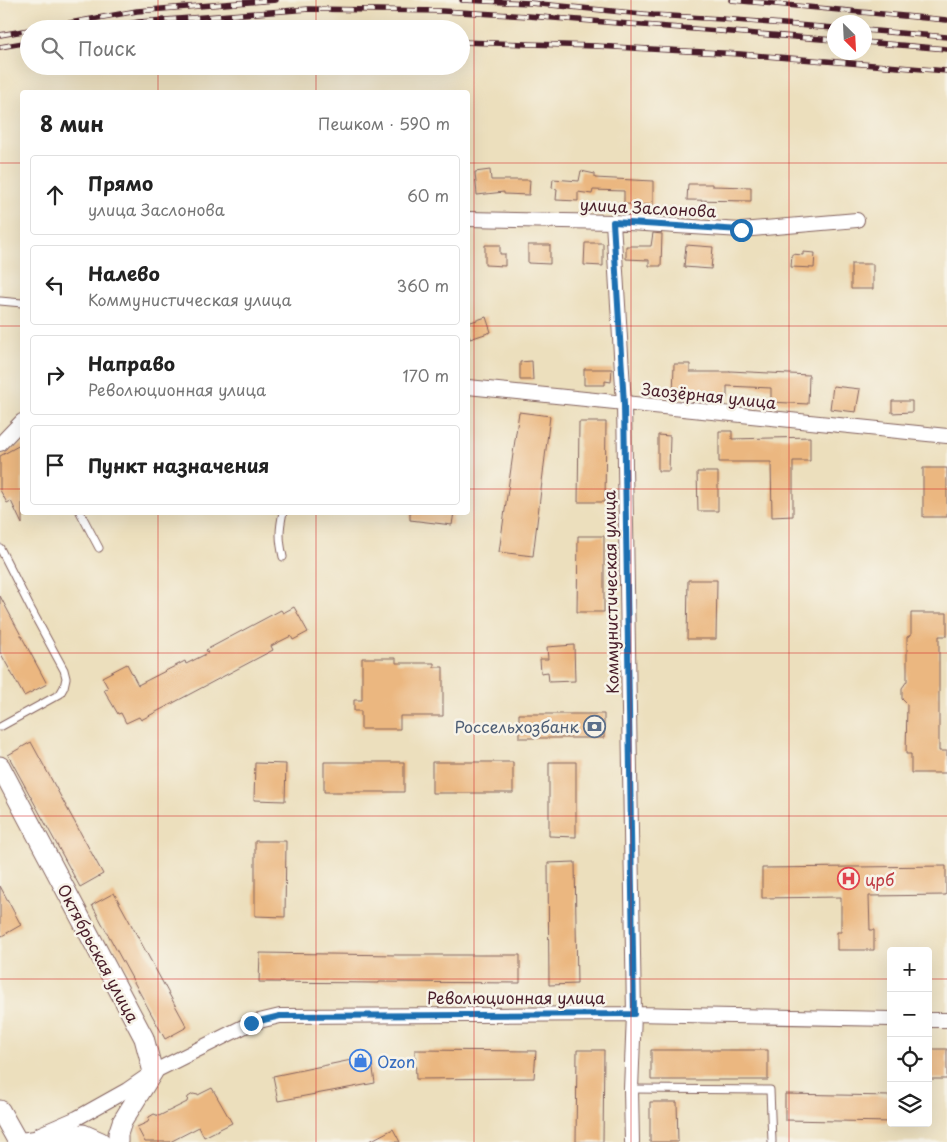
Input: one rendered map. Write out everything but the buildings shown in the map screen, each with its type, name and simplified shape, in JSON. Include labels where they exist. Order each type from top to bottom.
[{"type":"main road","name":"Октябрьская улица","points":[[0,766],[144,1038],[153,1072]]},
{"type":"main road","points":[[118,1142],[118,1134],[122,1122],[153,1072]]},
{"type":"main road","points":[[0,1110],[21,1142],[83,1134],[101,1142]]},
{"type":"street","name":"улица Заслонова","points":[[470,219],[613,222],[741,230],[857,220]]},
{"type":"street","name":"Коммунистическая улица","points":[[613,222],[624,404],[634,1014],[631,1088],[632,1142]]},
{"type":"street","name":"Заозёрная улица","points":[[470,387],[947,436]]},
{"type":"street","points":[[0,444],[20,423]]},
{"type":"street","name":"Революционная улица","points":[[21,1142],[77,1118],[127,1090],[153,1072],[251,1023],[280,1016],[634,1014],[887,1019]]},
{"type":"street","points":[[932,1020],[947,1020]]},
{"type":"lane","points":[[0,301],[20,303]]},
{"type":"lane","points":[[82,515],[99,548]]},
{"type":"lane","points":[[282,515],[280,541],[283,556]]},
{"type":"lane","points":[[0,548],[66,678],[60,694],[0,727]]},
{"type":"lane","points":[[631,1088],[770,1090],[772,1142]]},
{"type":"railway","points":[[86,20],[137,11],[276,0]]},
{"type":"railway","points":[[462,0],[530,3],[653,15],[827,27]]},
{"type":"railway","points":[[731,0],[947,20]]},
{"type":"railway","points":[[165,20],[309,9],[442,11],[827,39]]},
{"type":"railway","points":[[872,31],[947,37]]},
{"type":"railway","points":[[0,35],[20,32]]},
{"type":"railway","points":[[470,42],[596,46],[740,54],[947,71]]},
{"type":"railway","points":[[872,43],[947,49]]},
{"type":"railway","points":[[0,47],[20,44]]},
{"type":"place","name":"Россельхозбанк","points":[[595,726]]},
{"type":"place","name":"црб","points":[[849,879]]},
{"type":"place","name":"Ozon","points":[[361,1061]]},
{"type":"route","points":[[251,1023],[280,1016],[634,1014],[624,404],[613,222],[741,230]]}]
